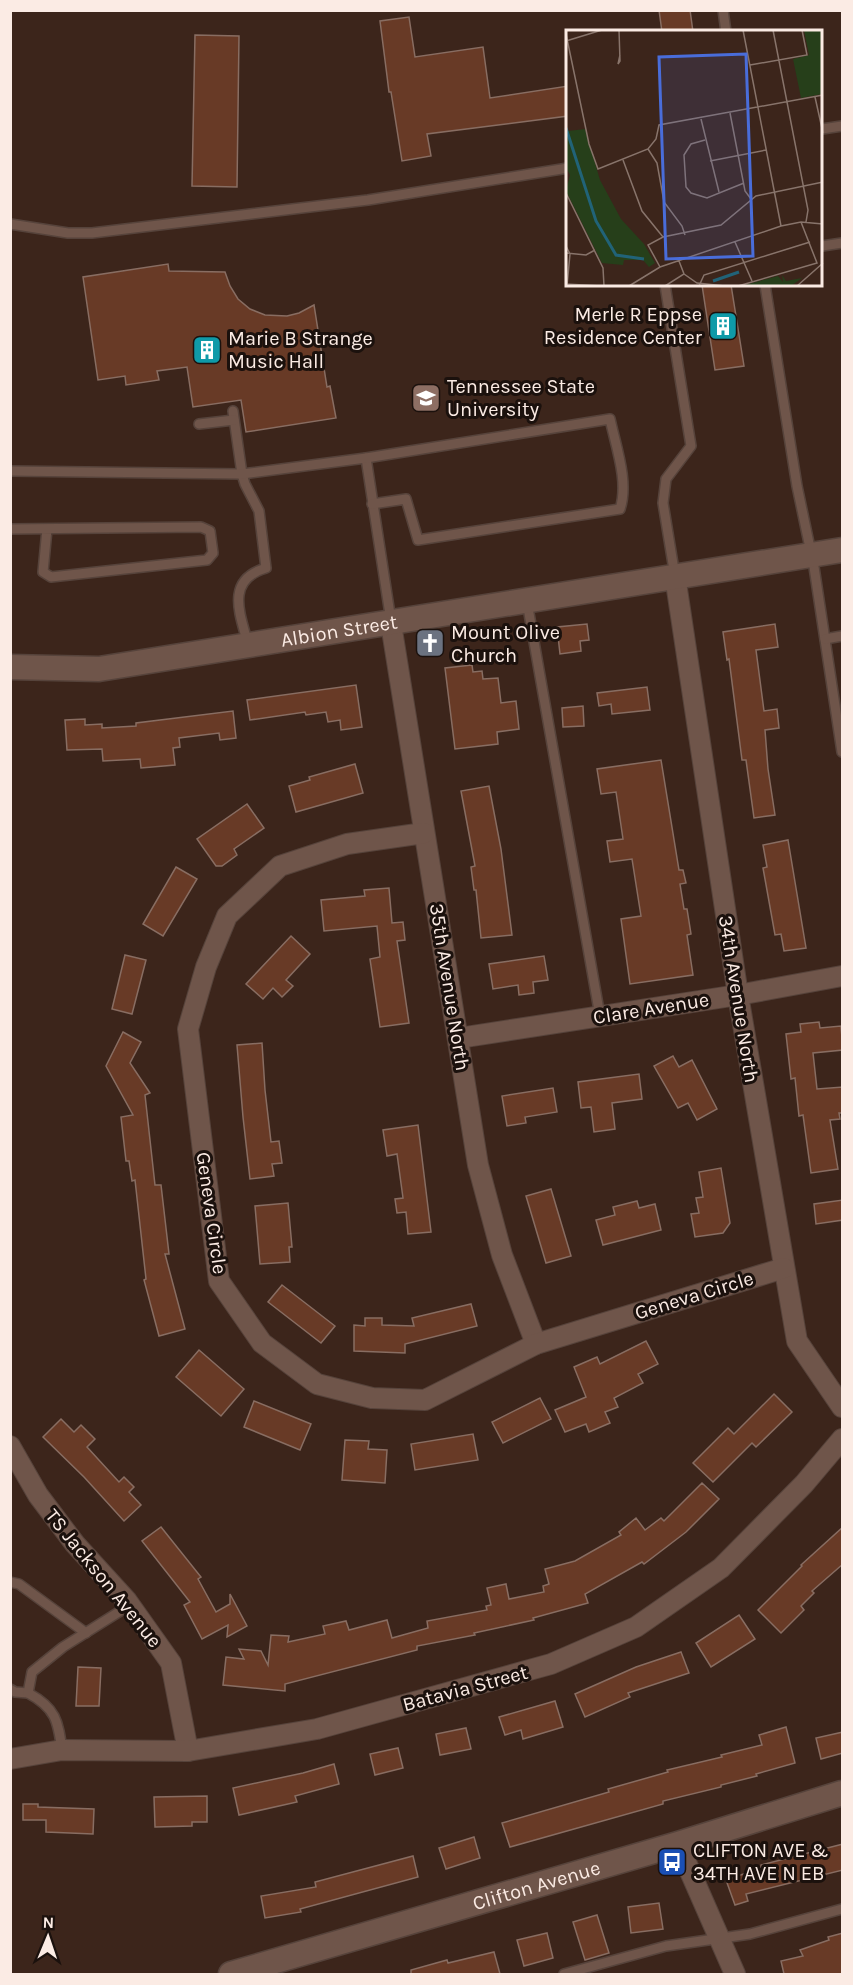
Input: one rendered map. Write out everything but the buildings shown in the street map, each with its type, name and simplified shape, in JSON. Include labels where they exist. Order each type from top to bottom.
[{"type":"street","name":"Albion Street","points":[[10,668],[99,669],[843,550]]},
{"type":"street","name":"34th Avenue North","points":[[675,576],[738,995],[797,1341],[843,1407]]},
{"type":"street","name":"35th Avenue North","points":[[391,624],[478,1165],[502,1255],[536,1344]]},
{"type":"street","name":"Geneva Circle","points":[[424,833],[347,844],[280,866],[227,916],[206,967],[188,1029],[219,1281],[262,1342],[317,1384],[372,1398],[425,1400],[536,1344],[784,1268]]},
{"type":"street","name":"Clare Avenue","points":[[459,1038],[738,995],[843,976]]},
{"type":"street","name":"Batavia Street","points":[[10,1759],[62,1750],[188,1751],[317,1729],[551,1664],[636,1627],[721,1568],[804,1484],[843,1439]]},
{"type":"street","name":"TS Jackson Avenue","points":[[10,1446],[38,1495],[75,1544],[130,1605],[171,1663],[188,1751]]},
{"type":"street","name":"Clifton Avenue","points":[[231,1974],[678,1844],[843,1793]]},
{"type":"street","points":[[678,1844],[735,1974]]},
{"type":"lane","points":[[723,10],[726,30]]},
{"type":"lane","points":[[823,129],[843,126]]},
{"type":"lane","points":[[10,224],[68,233],[92,233],[368,200],[566,168]]},
{"type":"lane","points":[[823,246],[843,243]]},
{"type":"lane","points":[[665,286],[691,446],[666,479],[663,503],[675,576]]},
{"type":"lane","points":[[765,286],[843,752]]},
{"type":"lane","points":[[199,424],[234,415],[242,474],[259,511],[266,568],[251,575],[238,593],[238,604],[249,646]]},
{"type":"lane","points":[[10,471],[242,474],[366,458],[610,419],[624,497],[620,509],[418,540],[406,499],[372,504]]},
{"type":"lane","points":[[366,458],[391,624]]},
{"type":"lane","points":[[10,529],[201,527],[210,531],[213,553],[207,560],[51,577],[43,572],[47,529]]},
{"type":"lane","points":[[527,602],[600,1016]]},
{"type":"lane","points":[[825,639],[843,636]]},
{"type":"lane","points":[[10,1582],[19,1584],[86,1633]]},
{"type":"lane","points":[[28,1694],[32,1672],[63,1647],[130,1605]]},
{"type":"lane","points":[[10,1689],[45,1702],[58,1722],[62,1750]]},
{"type":"lane","points":[[564,1974],[666,1946],[750,1934],[843,1909]]},
{"type":"place","name":"Merle R Eppse Residence Center","points":[[723,326]]},
{"type":"place","name":"Marie B Strange Music Hall","points":[[207,350]]},
{"type":"place","name":"Tennessee State University","points":[[426,398]]},
{"type":"place","name":"Mount Olive Church","points":[[430,643]]},
{"type":"place","name":"CLIFTON AVE & 34TH AVE N EB","points":[[672,1862]]}]
